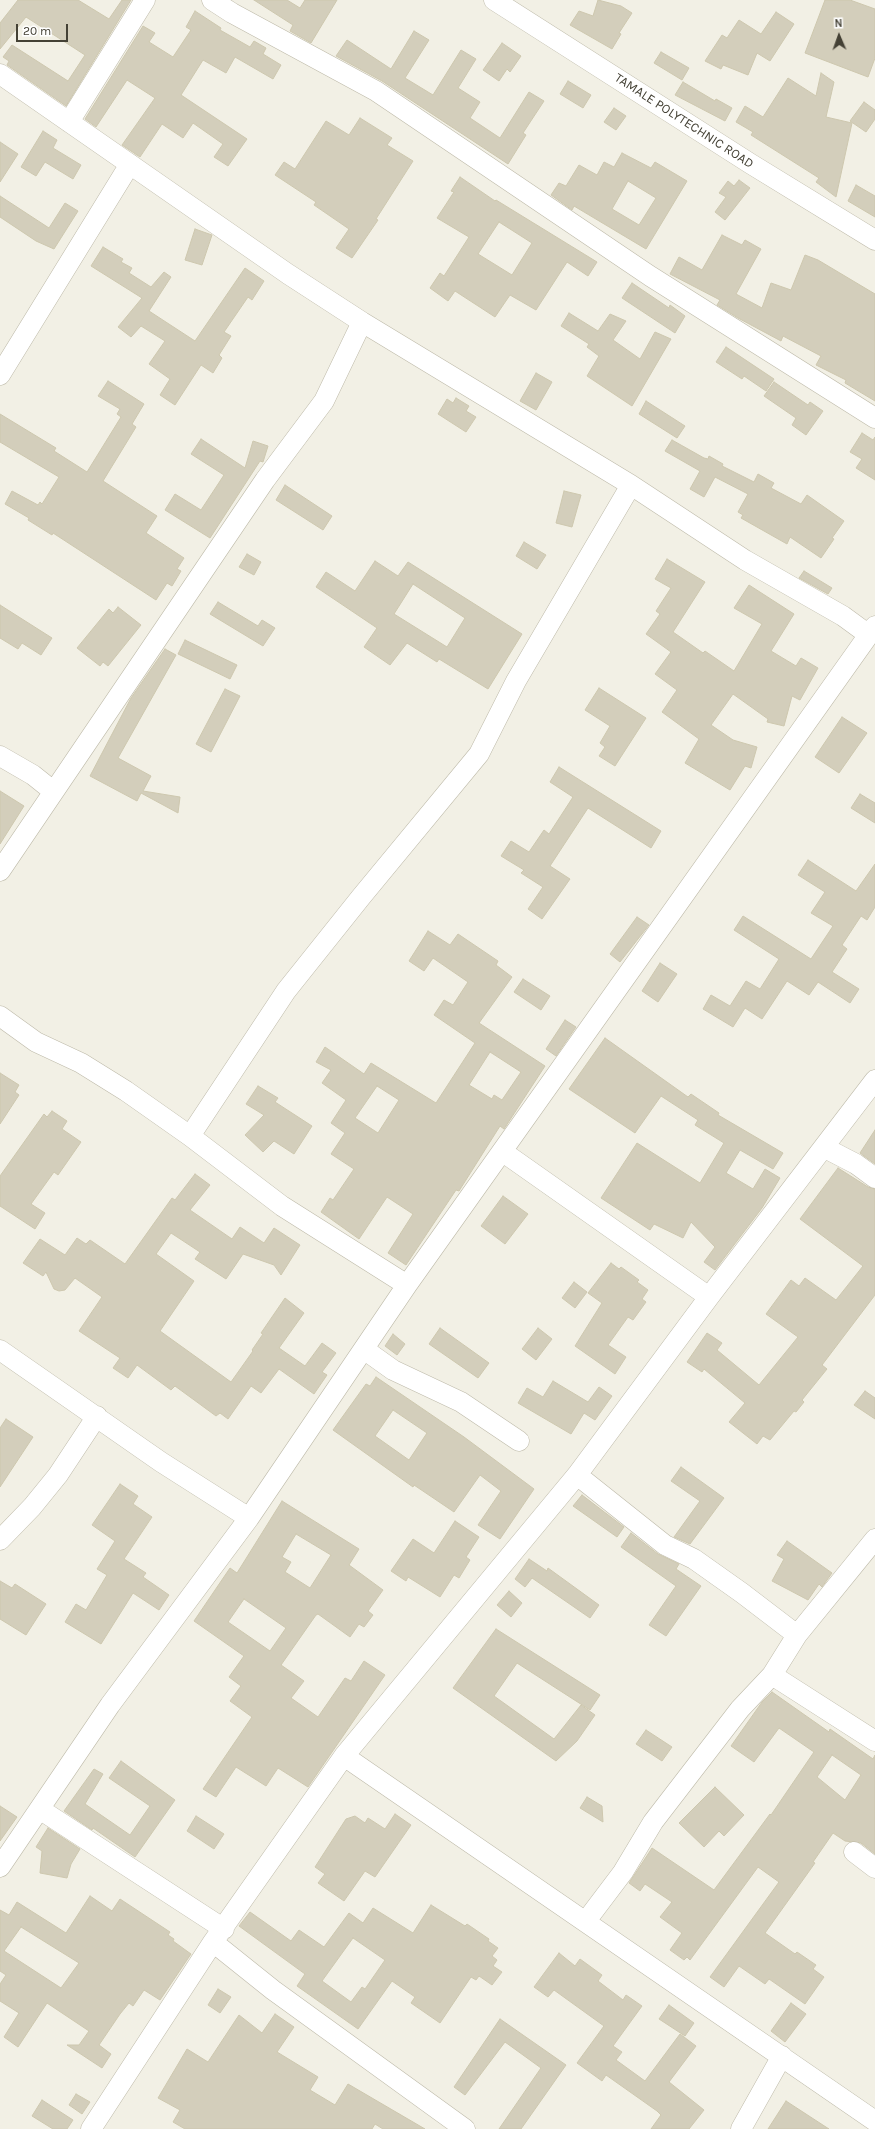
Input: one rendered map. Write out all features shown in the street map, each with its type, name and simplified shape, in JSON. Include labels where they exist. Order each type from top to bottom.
[{"type":"street","points":[[69,122],[145,0]]},
{"type":"street","points":[[212,0],[232,13],[376,91],[650,276],[875,418]]},
{"type":"street","name":"TAMALE POLYTECHNIC ROAD","points":[[494,0],[751,164],[875,240]]},
{"type":"street","points":[[0,74],[282,270],[362,322],[631,485],[745,560],[843,616],[872,630],[503,1152],[407,1285],[365,1350],[249,1518],[110,1705],[41,1810],[12,1848],[0,1867]]},
{"type":"street","points":[[0,375],[130,164]]},
{"type":"street","points":[[0,870],[265,480],[324,400],[362,322]]},
{"type":"street","points":[[190,1136],[286,991],[361,897],[466,772],[479,754],[516,681],[631,485]]},
{"type":"street","points":[[0,756],[33,775],[53,791]]},
{"type":"street","points":[[0,1016],[36,1042],[81,1063],[126,1091],[190,1136],[282,1206],[407,1285]]},
{"type":"street","points":[[91,2129],[218,1936],[344,1756],[577,1475],[709,1297],[875,1080]]},
{"type":"street","points":[[824,1148],[856,1164],[875,1178]]},
{"type":"street","points":[[503,1152],[709,1297]]},
{"type":"street","points":[[0,1350],[97,1416],[161,1462],[249,1518]]},
{"type":"street","points":[[365,1350],[393,1370],[461,1402],[519,1441]]},
{"type":"street","points":[[0,1540],[32,1508],[58,1475],[97,1416]]},
{"type":"street","points":[[577,1475],[665,1545],[700,1563],[797,1635]]},
{"type":"street","points":[[586,1921],[623,1872],[652,1822],[740,1710],[772,1675],[797,1635],[875,1539]]},
{"type":"street","points":[[772,1675],[875,1741]]},
{"type":"street","points":[[344,1756],[782,2056],[875,2122]]},
{"type":"street","points":[[41,1810],[218,1936],[273,1990],[465,2129]]},
{"type":"street","points":[[854,1852],[875,1868]]},
{"type":"street","points":[[740,2129],[782,2056]]},
{"type":"building","points":[[18,0],[78,0],[109,19],[122,0],[131,0],[66,106],[7,65],[9,61],[3,57],[12,45],[68,81],[85,55],[26,17],[0,49],[0,23]]},
{"type":"building","points":[[254,0],[287,0],[300,8],[305,0],[337,0],[311,43],[290,31],[293,25]]},
{"type":"building","points":[[598,0],[621,6],[632,13],[619,33],[621,34],[612,49],[570,25],[579,11],[593,16]]},
{"type":"building","points":[[825,0],[850,0],[875,9],[875,58],[868,77],[805,53]]},
{"type":"building","points":[[195,11],[221,28],[220,30],[250,47],[254,41],[266,48],[263,54],[281,65],[273,79],[235,57],[226,73],[203,60],[181,95],[247,139],[228,166],[214,157],[223,144],[193,123],[183,138],[162,124],[140,157],[122,145],[155,98],[127,80],[96,127],[85,119],[143,26],[155,33],[149,42],[173,57],[191,30],[186,27]]},
{"type":"building","points":[[776,12],[794,24],[770,61],[757,53],[748,75],[723,65],[721,69],[705,61],[722,35],[727,38],[739,20],[761,34]]},
{"type":"building","points":[[414,31],[429,40],[405,78],[433,95],[461,50],[476,59],[458,88],[480,102],[470,118],[500,138],[529,92],[544,101],[523,133],[526,135],[508,164],[382,81],[336,56],[347,40],[391,69]]},
{"type":"building","points":[[502,43],[521,56],[510,72],[507,69],[499,81],[483,70]]},
{"type":"building","points":[[661,52],[689,68],[682,80],[654,63]]},
{"type":"building","points":[[821,73],[834,82],[826,117],[852,123],[836,197],[816,182],[819,178],[751,135],[753,132],[736,122],[745,106],[763,117],[788,78],[816,96]]},
{"type":"building","points":[[568,81],[591,95],[583,108],[560,94]]},
{"type":"building","points":[[683,82],[715,101],[716,99],[732,108],[725,121],[675,95]]},
{"type":"building","points":[[864,102],[875,110],[875,119],[866,132],[850,121]]},
{"type":"building","points":[[614,108],[626,116],[616,130],[604,122]]},
{"type":"building","points":[[360,118],[392,138],[387,145],[413,161],[376,219],[378,220],[352,258],[336,248],[349,229],[314,205],[316,202],[275,175],[284,162],[295,169],[326,121],[349,135]]},
{"type":"building","points":[[43,131],[57,140],[53,148],[81,165],[73,179],[45,162],[36,176],[21,167]]},
{"type":"building","points":[[0,142],[18,154],[0,182]]},
{"type":"building","points":[[622,153],[651,168],[655,162],[687,181],[646,249],[574,206],[572,210],[551,195],[559,183],[566,186],[579,165],[597,175],[604,162],[614,167]],"holes":[[[628,181],[656,198],[639,225],[612,209]]]},
{"type":"building","points":[[460,177],[495,201],[496,200],[597,262],[588,276],[567,262],[536,310],[510,295],[495,317],[455,291],[448,301],[430,288],[440,273],[444,276],[469,237],[437,218],[454,192],[451,191]],"holes":[[[499,222],[532,243],[512,275],[478,254]]]},
{"type":"building","points":[[739,180],[750,188],[725,220],[715,212],[726,197],[719,193],[728,181],[734,186]]},
{"type":"building","points":[[856,185],[875,196],[875,217],[848,201]]},
{"type":"building","points":[[0,196],[49,228],[65,203],[78,211],[54,249],[36,241],[0,217]]},
{"type":"building","points":[[195,229],[212,235],[202,265],[185,260]]},
{"type":"building","points":[[722,235],[742,245],[745,240],[761,249],[736,294],[762,308],[771,283],[791,290],[805,255],[818,260],[875,294],[875,401],[845,383],[846,380],[816,365],[821,356],[783,336],[781,341],[738,318],[717,305],[720,300],[670,274],[679,257],[702,270]]},
{"type":"building","points":[[103,247],[123,259],[121,262],[132,268],[129,273],[151,287],[164,272],[171,277],[149,311],[195,341],[245,268],[264,281],[252,300],[248,297],[224,332],[231,336],[219,355],[222,358],[213,373],[201,365],[175,405],[160,395],[170,379],[149,364],[165,341],[141,326],[131,337],[118,327],[142,298],[91,266]]},
{"type":"building","points":[[632,283],[669,308],[670,305],[685,316],[675,333],[622,298]]},
{"type":"building","points":[[569,313],[598,331],[610,314],[626,321],[613,340],[640,359],[655,332],[671,339],[632,406],[587,376],[599,356],[587,347],[589,344],[561,326]]},
{"type":"building","points":[[726,347],[774,379],[766,391],[744,376],[742,379],[716,362]]},
{"type":"building","points":[[536,373],[552,382],[536,410],[520,401]]},
{"type":"building","points":[[108,381],[144,404],[132,424],[136,427],[103,481],[157,516],[146,533],[184,558],[177,569],[181,571],[172,586],[167,583],[156,600],[53,533],[52,535],[28,520],[29,518],[5,504],[12,491],[38,505],[40,502],[42,504],[59,477],[0,442],[0,414],[56,448],[54,451],[87,472],[121,417],[117,414],[120,409],[98,396]]},
{"type":"building","points":[[774,382],[808,405],[810,402],[823,411],[806,435],[792,425],[796,418],[764,396]]},
{"type":"building","points":[[456,398],[469,406],[466,411],[476,417],[466,432],[438,414],[447,399],[453,403]]},
{"type":"building","points":[[646,401],[685,426],[677,438],[639,414]]},
{"type":"building","points":[[862,433],[873,440],[875,437],[875,480],[856,468],[862,459],[850,452]]},
{"type":"building","points":[[201,439],[245,468],[253,441],[268,446],[263,462],[260,461],[210,538],[165,510],[175,494],[201,510],[224,475],[191,454]]},
{"type":"building","points":[[672,440],[704,458],[708,459],[709,456],[723,464],[722,466],[754,482],[758,474],[774,483],[771,488],[801,504],[807,495],[844,521],[832,538],[834,539],[821,558],[790,537],[787,544],[741,518],[743,515],[738,512],[748,494],[715,477],[704,497],[690,489],[700,471],[665,451]]},
{"type":"building","points":[[285,485],[332,516],[323,530],[276,500]]},
{"type":"building","points":[[564,491],[581,495],[572,527],[556,523]]},
{"type":"building","points":[[524,542],[546,555],[537,569],[516,556]]},
{"type":"building","points":[[247,554],[261,562],[254,575],[239,567]]},
{"type":"building","points":[[667,559],[705,582],[673,632],[703,653],[705,651],[734,671],[762,624],[734,608],[749,585],[794,614],[771,651],[796,666],[801,658],[818,668],[800,700],[792,696],[784,726],[767,722],[768,719],[733,694],[711,725],[733,740],[757,747],[751,768],[745,766],[730,790],[685,763],[699,739],[662,712],[677,690],[655,674],[671,652],[646,634],[660,614],[656,611],[671,588],[655,579]]},
{"type":"building","points":[[375,561],[398,576],[408,562],[522,634],[488,689],[439,659],[437,662],[407,643],[390,665],[364,647],[377,628],[316,587],[326,572],[355,591]],"holes":[[[413,584],[465,618],[447,647],[394,614]]]},
{"type":"building","points":[[804,571],[832,588],[828,594],[799,578]]},
{"type":"building","points":[[218,602],[258,626],[262,620],[275,628],[263,646],[210,614]]},
{"type":"building","points":[[0,605],[52,638],[41,655],[22,643],[18,649],[0,638]]},
{"type":"building","points":[[118,607],[141,625],[108,666],[103,662],[100,666],[77,648],[109,609],[113,613]]},
{"type":"building","points":[[185,640],[237,665],[230,679],[178,654]]},
{"type":"building","points":[[165,649],[176,655],[118,758],[151,776],[143,791],[180,797],[178,813],[141,793],[137,801],[90,776],[131,698]]},
{"type":"building","points":[[599,688],[646,718],[615,766],[599,756],[605,747],[600,743],[610,726],[585,710]]},
{"type":"building","points":[[225,689],[240,696],[211,752],[196,744]]},
{"type":"building","points":[[842,717],[867,733],[839,773],[815,757]]},
{"type":"building","points":[[559,767],[661,831],[651,848],[588,808],[550,866],[570,879],[542,919],[528,909],[543,887],[521,873],[524,870],[501,856],[511,841],[529,852],[544,830],[549,834],[573,797],[550,782]]},
{"type":"building","points":[[0,791],[24,806],[0,844]]},
{"type":"building","points":[[860,794],[875,803],[875,823],[851,808]]},
{"type":"building","points":[[808,860],[856,891],[875,864],[875,907],[867,920],[861,916],[842,945],[847,949],[832,972],[859,989],[850,1003],[818,982],[809,995],[787,981],[762,1019],[745,1008],[733,1027],[703,1009],[711,995],[730,1006],[746,981],[760,989],[779,959],[734,930],[743,916],[811,959],[833,926],[811,913],[825,892],[798,875]]},
{"type":"building","points":[[637,917],[649,925],[620,962],[610,954]]},
{"type":"building","points":[[428,931],[450,945],[458,934],[498,961],[496,965],[512,977],[479,1023],[545,1066],[504,1129],[500,1126],[459,1191],[456,1190],[406,1265],[388,1253],[413,1214],[387,1197],[359,1239],[321,1212],[330,1198],[333,1200],[354,1169],[331,1154],[345,1133],[331,1123],[346,1100],[322,1083],[331,1070],[316,1062],[325,1047],[364,1074],[371,1063],[436,1103],[475,1043],[434,1015],[444,1000],[453,1005],[468,982],[433,958],[424,971],[409,961]],"holes":[[[490,1052],[521,1072],[502,1100],[494,1095],[492,1099],[469,1085]],[[377,1086],[399,1100],[378,1133],[355,1118]]]},
{"type":"building","points":[[660,963],[677,974],[658,1002],[642,991]]},
{"type":"building","points":[[523,979],[550,996],[541,1010],[514,992]]},
{"type":"building","points":[[565,1020],[576,1027],[556,1056],[546,1049]]},
{"type":"building","points":[[605,1038],[688,1097],[691,1094],[719,1113],[718,1115],[783,1153],[773,1169],[740,1150],[726,1173],[753,1189],[765,1169],[780,1178],[762,1208],[715,1270],[704,1262],[715,1247],[691,1222],[683,1238],[654,1224],[650,1230],[601,1198],[637,1143],[700,1183],[724,1143],[695,1125],[698,1120],[661,1096],[635,1133],[569,1089]]},
{"type":"building","points":[[0,1073],[19,1085],[15,1092],[19,1095],[0,1124]]},
{"type":"building","points":[[258,1086],[278,1098],[275,1102],[312,1126],[294,1154],[274,1141],[263,1152],[245,1135],[264,1115],[246,1104]]},
{"type":"building","points":[[52,1111],[67,1121],[62,1129],[81,1142],[58,1175],[54,1172],[31,1204],[45,1213],[35,1229],[0,1206],[0,1176],[44,1114],[47,1117]]},
{"type":"building","points":[[875,1130],[875,1164],[860,1153]]},
{"type":"building","points":[[838,1168],[868,1187],[875,1189],[875,1295],[822,1365],[827,1369],[802,1400],[804,1402],[796,1412],[794,1411],[770,1440],[763,1436],[757,1444],[729,1422],[745,1403],[704,1369],[702,1372],[687,1362],[707,1333],[722,1343],[717,1350],[759,1385],[798,1337],[766,1314],[791,1280],[799,1286],[805,1278],[836,1300],[863,1266],[800,1219]]},
{"type":"building","points":[[195,1174],[210,1185],[190,1210],[232,1239],[240,1227],[264,1243],[274,1228],[300,1245],[281,1275],[274,1265],[243,1254],[226,1279],[195,1259],[200,1252],[171,1233],[156,1254],[194,1281],[160,1331],[231,1382],[253,1351],[252,1350],[263,1334],[261,1333],[285,1298],[304,1313],[279,1348],[305,1366],[322,1343],[336,1353],[322,1372],[327,1375],[314,1394],[279,1369],[261,1393],[251,1386],[228,1419],[220,1413],[216,1416],[175,1386],[171,1390],[137,1365],[128,1378],[113,1368],[120,1358],[79,1331],[102,1297],[75,1278],[65,1290],[59,1291],[54,1289],[46,1272],[43,1276],[23,1263],[40,1239],[65,1255],[77,1238],[86,1244],[90,1240],[125,1264],[172,1198],[175,1200]]},
{"type":"building","points":[[503,1196],[528,1214],[505,1244],[481,1226]]},
{"type":"building","points":[[611,1263],[619,1269],[621,1267],[639,1280],[637,1282],[648,1290],[642,1299],[646,1302],[633,1320],[628,1317],[608,1345],[626,1357],[615,1374],[575,1346],[602,1303],[588,1293]]},
{"type":"building","points":[[574,1282],[587,1292],[575,1308],[562,1298]]},
{"type":"building","points":[[440,1328],[489,1363],[478,1378],[429,1344]]},
{"type":"building","points":[[538,1328],[552,1339],[536,1360],[522,1349]]},
{"type":"building","points":[[393,1334],[405,1344],[397,1355],[385,1346]]},
{"type":"building","points":[[376,1377],[464,1437],[534,1489],[500,1539],[478,1525],[501,1491],[480,1475],[454,1512],[414,1485],[413,1487],[333,1430],[366,1384],[370,1386]],"holes":[[[393,1410],[427,1433],[409,1460],[375,1436]]]},
{"type":"building","points":[[553,1381],[588,1402],[599,1387],[612,1396],[595,1420],[584,1413],[571,1434],[518,1403],[527,1388],[543,1397]]},
{"type":"building","points":[[865,1391],[875,1398],[875,1419],[854,1405]]},
{"type":"building","points":[[6,1419],[33,1437],[0,1487],[0,1428]]},
{"type":"building","points":[[681,1467],[724,1498],[690,1544],[674,1537],[700,1501],[671,1481]]},
{"type":"building","points":[[120,1484],[138,1496],[133,1504],[152,1517],[124,1559],[146,1573],[143,1577],[169,1595],[159,1610],[133,1593],[101,1644],[65,1622],[76,1604],[86,1610],[107,1575],[97,1569],[115,1541],[92,1525]]},
{"type":"building","points":[[582,1495],[624,1527],[617,1537],[573,1506]]},
{"type":"building","points":[[282,1501],[359,1549],[349,1565],[383,1590],[368,1611],[373,1615],[364,1627],[359,1624],[350,1637],[318,1614],[316,1615],[281,1665],[304,1681],[291,1698],[318,1717],[345,1678],[351,1681],[364,1661],[385,1675],[308,1787],[278,1768],[266,1786],[236,1767],[216,1797],[203,1789],[252,1717],[230,1701],[241,1686],[229,1677],[244,1656],[194,1621],[230,1568],[237,1573]],"holes":[[[296,1534],[331,1555],[310,1588],[285,1572],[291,1562],[282,1557]],[[244,1599],[286,1628],[270,1651],[228,1622]]]},
{"type":"building","points":[[455,1521],[479,1537],[466,1557],[470,1560],[459,1578],[454,1575],[440,1597],[408,1577],[406,1581],[391,1571],[413,1539],[434,1553]]},
{"type":"building","points":[[631,1533],[658,1554],[679,1564],[676,1569],[701,1586],[666,1636],[649,1625],[676,1586],[621,1547]]},
{"type":"building","points":[[787,1541],[832,1573],[822,1587],[819,1584],[808,1600],[772,1581],[784,1559],[777,1555]]},
{"type":"building","points":[[529,1559],[547,1571],[548,1568],[599,1605],[590,1618],[532,1578],[525,1587],[515,1579]]},
{"type":"building","points":[[0,1581],[12,1588],[15,1584],[46,1604],[26,1635],[0,1619]]},
{"type":"building","points":[[509,1591],[522,1603],[511,1617],[497,1605]]},
{"type":"building","points":[[496,1629],[600,1695],[590,1710],[517,1663],[494,1696],[554,1739],[581,1705],[595,1715],[577,1741],[556,1761],[453,1688]]},
{"type":"building","points":[[772,1692],[829,1732],[830,1729],[873,1759],[875,1755],[875,1854],[861,1843],[845,1841],[833,1833],[813,1862],[815,1863],[765,1933],[795,1954],[797,1952],[816,1965],[813,1969],[824,1977],[805,2004],[769,1979],[765,1984],[739,1966],[724,1987],[710,1977],[779,1882],[758,1867],[690,1960],[687,1957],[684,1960],[670,1950],[682,1933],[660,1917],[672,1902],[645,1884],[640,1891],[629,1883],[652,1848],[714,1890],[770,1814],[771,1815],[814,1752],[779,1728],[754,1762],[731,1746],[762,1702]],"holes":[[[832,1755],[861,1775],[845,1800],[817,1777]]]},
{"type":"building","points":[[646,1730],[672,1747],[662,1761],[636,1744]]},
{"type":"building","points":[[121,1761],[175,1800],[135,1857],[93,1828],[92,1830],[64,1811],[94,1769],[103,1774],[85,1804],[130,1835],[150,1806],[109,1778]]},
{"type":"building","points":[[715,1787],[744,1815],[724,1836],[719,1831],[704,1847],[679,1823]]},
{"type":"building","points":[[587,1797],[602,1806],[603,1822],[580,1808]]},
{"type":"building","points":[[0,1806],[17,1817],[0,1841]]},
{"type":"building","points":[[395,1814],[411,1825],[375,1877],[365,1871],[344,1901],[318,1883],[325,1874],[315,1867],[346,1819],[355,1816],[365,1823],[368,1818],[385,1829]]},
{"type":"building","points":[[196,1816],[224,1834],[214,1849],[187,1831]]},
{"type":"building","points":[[48,1828],[80,1849],[71,1864],[67,1878],[40,1873],[42,1851],[36,1847]]},
{"type":"building","points":[[90,1896],[112,1911],[120,1899],[170,1932],[168,1935],[174,1939],[173,1941],[191,1954],[160,2000],[144,1990],[133,2006],[129,2003],[120,2014],[99,2045],[111,2054],[102,2068],[67,2045],[79,2045],[89,2031],[47,2003],[18,2047],[4,2037],[19,2013],[0,2001],[0,1984],[6,1975],[0,1971],[0,1910],[9,1915],[17,1902],[66,1933]],"holes":[[[21,1927],[79,1963],[61,1988],[4,1951]]]},
{"type":"building","points":[[431,1905],[465,1926],[467,1924],[489,1939],[488,1941],[498,1948],[492,1956],[497,1960],[493,1966],[502,1972],[492,1985],[479,1976],[476,1980],[471,1977],[440,2023],[411,2003],[415,1997],[392,1981],[358,2029],[297,1986],[305,1974],[239,1926],[250,1912],[291,1941],[299,1930],[324,1947],[349,1913],[363,1923],[373,1908],[413,1933]],"holes":[[[353,1938],[385,1960],[365,1989],[362,1987],[351,2002],[322,1981]]]},
{"type":"building","points":[[559,1953],[575,1966],[580,1959],[602,1975],[598,1981],[623,2000],[626,1995],[642,2006],[613,2046],[622,2052],[616,2060],[645,2081],[680,2034],[696,2046],[669,2082],[704,2110],[689,2129],[651,2129],[661,2115],[657,2111],[606,2075],[602,2081],[577,2063],[604,2026],[554,1990],[548,1997],[534,1987]]},
{"type":"building","points":[[218,1989],[231,1997],[220,2013],[208,2005]]},
{"type":"building","points":[[791,2003],[806,2014],[785,2042],[771,2031]]},
{"type":"building","points":[[669,2005],[694,2023],[685,2036],[659,2019]]},
{"type":"building","points":[[275,2014],[294,2027],[277,2052],[318,2077],[310,2090],[335,2105],[348,2084],[425,2129],[383,2129],[375,2124],[372,2129],[185,2129],[173,2122],[180,2110],[158,2098],[187,2049],[208,2062],[239,2015],[262,2033]]},
{"type":"building","points":[[500,2019],[566,2065],[521,2129],[499,2129],[541,2068],[505,2042],[465,2095],[454,2087]]},
{"type":"building","points":[[76,2094],[90,2102],[82,2114],[69,2105]]},
{"type":"building","points":[[42,2100],[73,2120],[67,2129],[53,2129],[32,2116]]},
{"type":"building","points":[[786,2101],[829,2129],[768,2129]]}]
